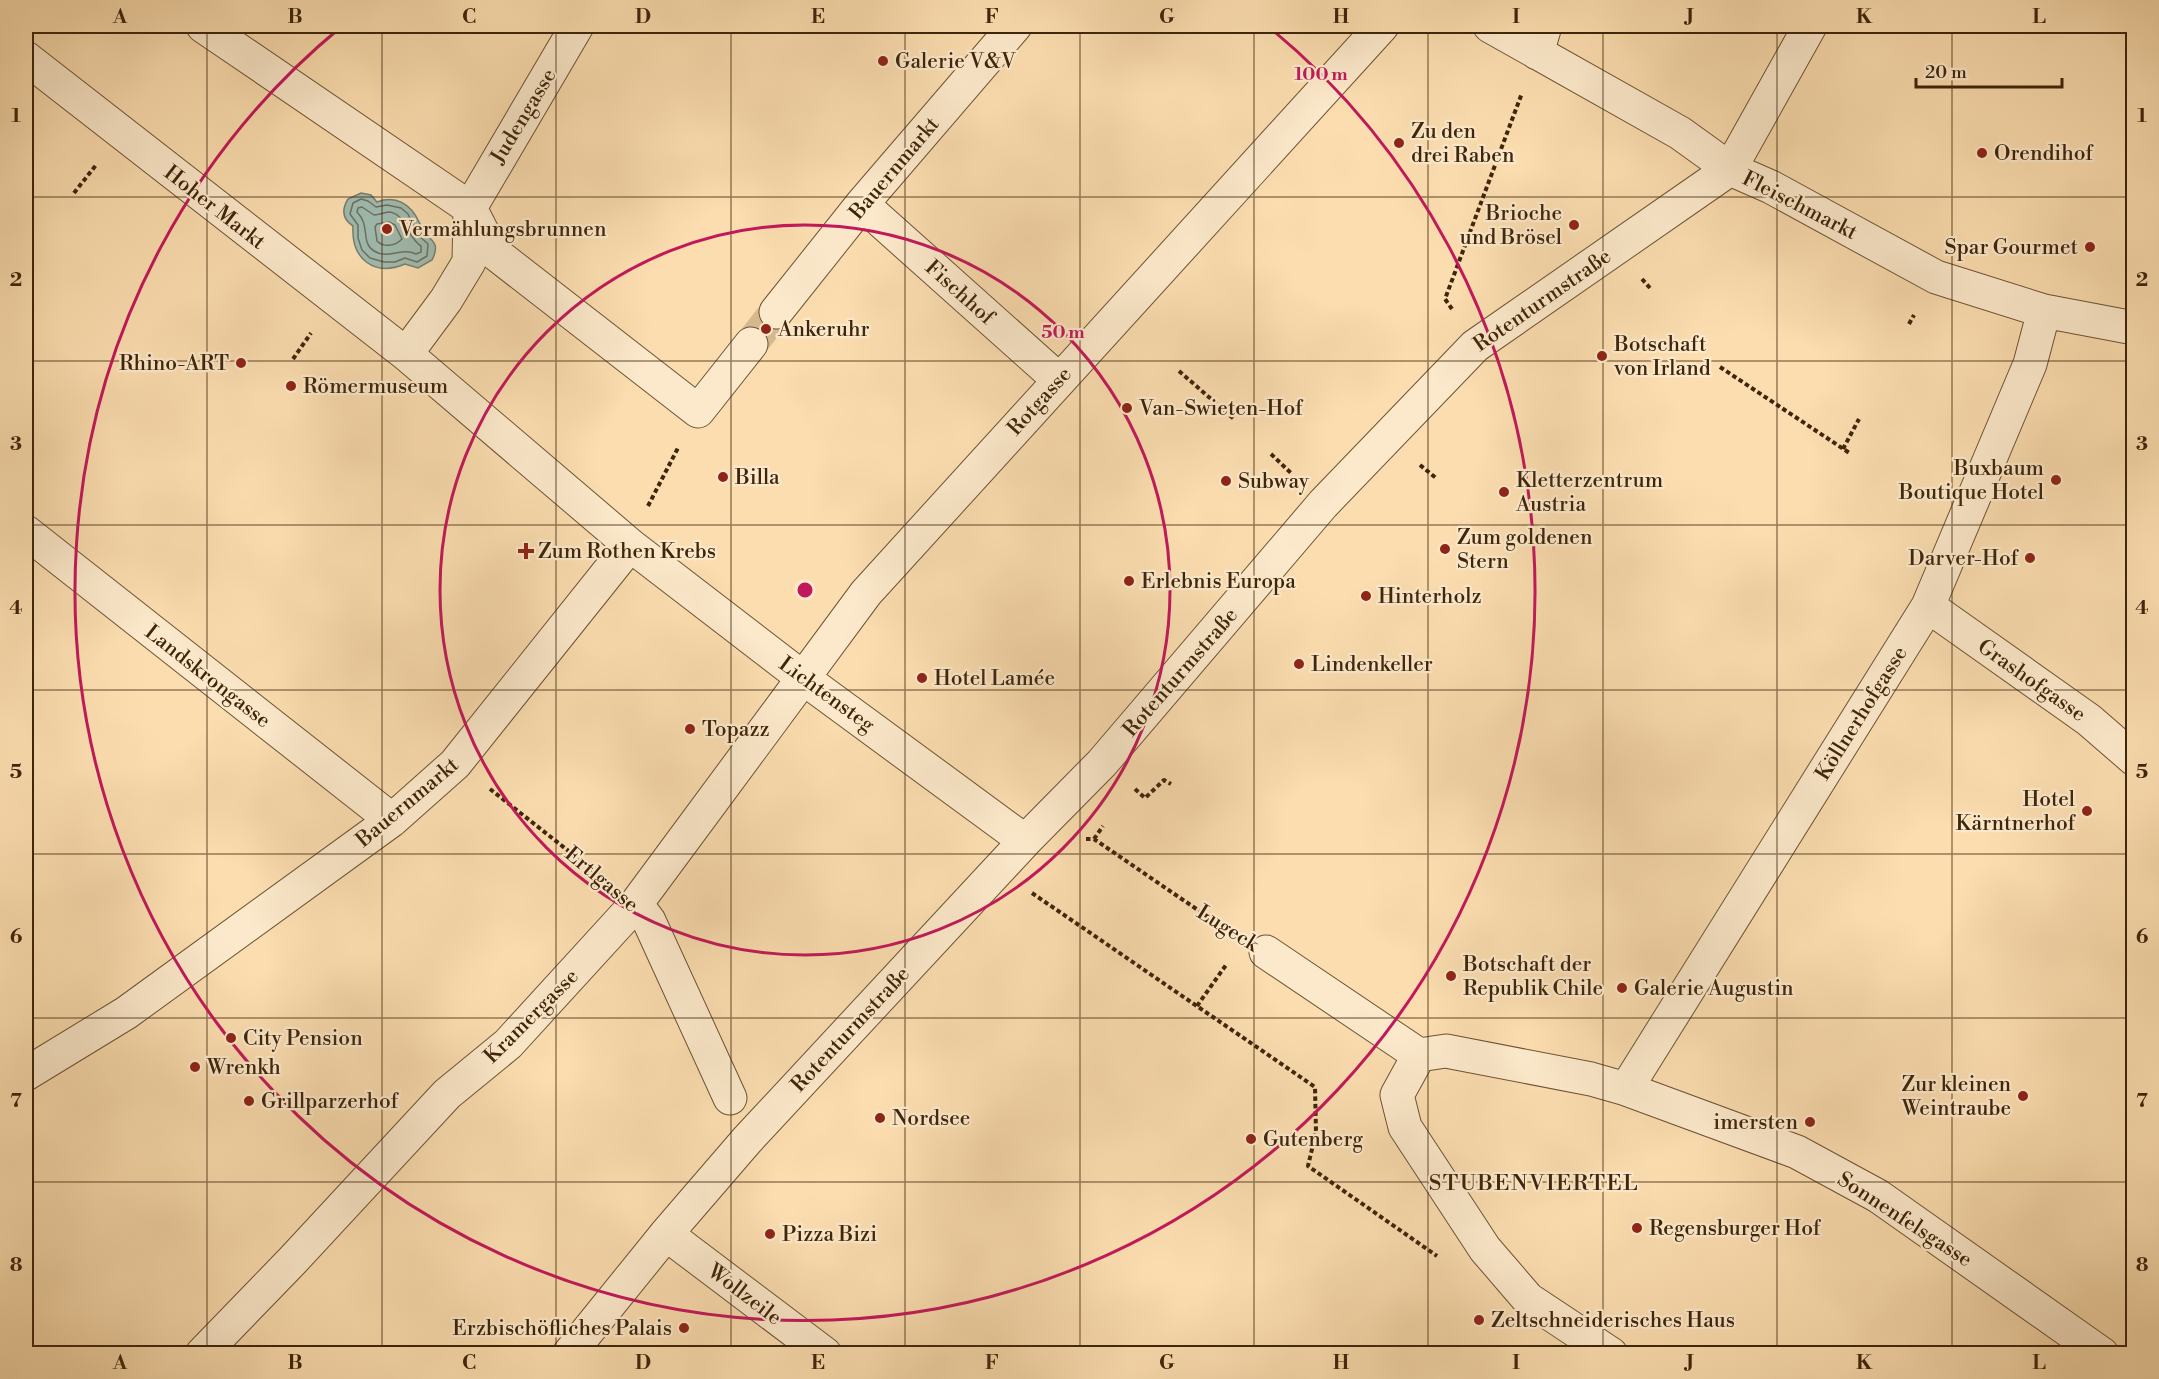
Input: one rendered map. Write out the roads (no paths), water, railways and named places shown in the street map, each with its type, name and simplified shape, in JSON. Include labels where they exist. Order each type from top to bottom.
[{"type":"street","points":[[202,26],[470,208],[492,251],[698,411],[752,344]]},
{"type":"street","name":"Judengasse","points":[[470,208],[577,26]]},
{"type":"street","name":"Bauernmarkt","points":[[776,312],[862,204],[1015,26]]},
{"type":"street","name":"Rotgasse","points":[[803,678],[866,593],[1382,26]]},
{"type":"street","name":"Fleischmarkt","points":[[1490,26],[1541,39],[1730,169],[1771,187],[1936,277],[2044,311],[2133,328]]},
{"type":"street","name":"Rotenturmstraße","points":[[569,1353],[666,1234],[747,1140],[1025,841],[1102,763],[1323,504],[1475,346],[1730,169],[1810,26]]},
{"type":"street","name":"Hoher Markt","points":[[26,58],[406,354],[630,545]]},
{"type":"street","name":"Fischhof","points":[[862,204],[1059,380]]},
{"type":"street","points":[[406,354],[446,300],[469,262],[470,208]]},
{"type":"street","name":"Köllnerhofgasse","points":[[1626,1089],[1928,606],[2030,364],[2044,311]]},
{"type":"street","name":"Landskrongasse","points":[[26,532],[392,820]]},
{"type":"street","name":"Bauernmarkt","points":[[26,1074],[126,1013],[392,820],[455,764],[630,545]]},
{"type":"street","name":"Lichtensteg","points":[[630,545],[803,678],[1025,841]]},
{"type":"street","name":"Grashofgasse","points":[[1928,606],[2089,720],[2133,759]]},
{"type":"street","name":"Kramergasse","points":[[202,1353],[293,1260],[447,1094],[508,1044],[636,904],[803,678]]},
{"type":"street","name":"Ertlgasse","points":[[636,904],[649,921],[730,1098]]},
{"type":"street","name":"Lugeck","points":[[1255,946],[1419,1055]]},
{"type":"street","points":[[1611,1353],[1528,1299],[1485,1249],[1405,1127],[1397,1095],[1419,1055],[1446,1051],[1591,1078],[1626,1089]]},
{"type":"street","name":"Sonnenfelsgasse","points":[[1626,1089],[1797,1152],[1878,1196],[2102,1353]]},
{"type":"street","name":"Wollzeile","points":[[666,1234],[825,1353]]},
{"type":"water","name":"Vermählungsbrunnen","points":[[361,193],[371,195],[377,202],[397,201],[412,210],[422,230],[434,242],[436,249],[432,260],[418,268],[405,264],[384,268],[374,266],[360,256],[353,238],[353,226],[344,214],[348,199]]},
{"type":"tunnel","points":[[751,344],[776,312]]},
{"type":"place","name":"Galerie V&V","points":[[883,61]]},
{"type":"place","name":"Zu den drei Raben","points":[[1399,143]]},
{"type":"place","name":"Orendihof","points":[[1982,153]]},
{"type":"place","name":"Brioche und Brösel","points":[[1574,225]]},
{"type":"place","name":"Vermählungsbrunnen","points":[[387,229]]},
{"type":"place","name":"Spar Gourmet","points":[[2090,247]]},
{"type":"place","name":"Ankeruhr","points":[[766,329]]},
{"type":"place","name":"Botschaft von Irland","points":[[1602,356]]},
{"type":"place","name":"Rhino-ART","points":[[241,363]]},
{"type":"place","name":"Römermuseum","points":[[291,386]]},
{"type":"place","name":"Van-Swieten-Hof","points":[[1127,408]]},
{"type":"place","name":"Billa","points":[[723,477]]},
{"type":"place","name":"Buxbaum Boutique Hotel","points":[[2056,480]]},
{"type":"place","name":"Subway","points":[[1226,481]]},
{"type":"place","name":"Kletterzentrum Austria","points":[[1504,492]]},
{"type":"place","name":"Zum goldenen Stern","points":[[1445,549]]},
{"type":"place","name":"Zum Rothen Krebs","points":[[526,551]]},
{"type":"place","name":"Darver-Hof","points":[[2030,558]]},
{"type":"place","name":"Erlebnis Europa","points":[[1129,581]]},
{"type":"place","name":"Hinterholz","points":[[1366,596]]},
{"type":"place","name":"Lindenkeller","points":[[1299,664]]},
{"type":"place","name":"Hotel Lamée","points":[[922,678]]},
{"type":"place","name":"Topazz","points":[[690,729]]},
{"type":"place","name":"Hotel Kärntnerhof","points":[[2087,811]]},
{"type":"place","name":"Botschaft der Republik Chile","points":[[1451,976]]},
{"type":"place","name":"Galerie Augustin","points":[[1622,988]]},
{"type":"place","name":"City Pension","points":[[231,1038]]},
{"type":"place","name":"Wrenkh","points":[[195,1067]]},
{"type":"place","name":"Zur kleinen Weintraube","points":[[2023,1096]]},
{"type":"place","name":"Grillparzerhof","points":[[249,1101]]},
{"type":"place","name":"Nordsee","points":[[880,1118]]},
{"type":"place","name":"imersten","points":[[1810,1122]]},
{"type":"place","name":"Gutenberg","points":[[1251,1139]]},
{"type":"place","name":"Regensburger Hof","points":[[1637,1228]]},
{"type":"place","name":"Pizza Bizi","points":[[770,1234]]},
{"type":"place","name":"Zeltschneiderisches Haus","points":[[1479,1320]]},
{"type":"place","name":"Erzbischöfliches Palais","points":[[684,1328]]},
{"type":"district","name":"STUBENVIERTEL","points":[[1534,1182]]}]
